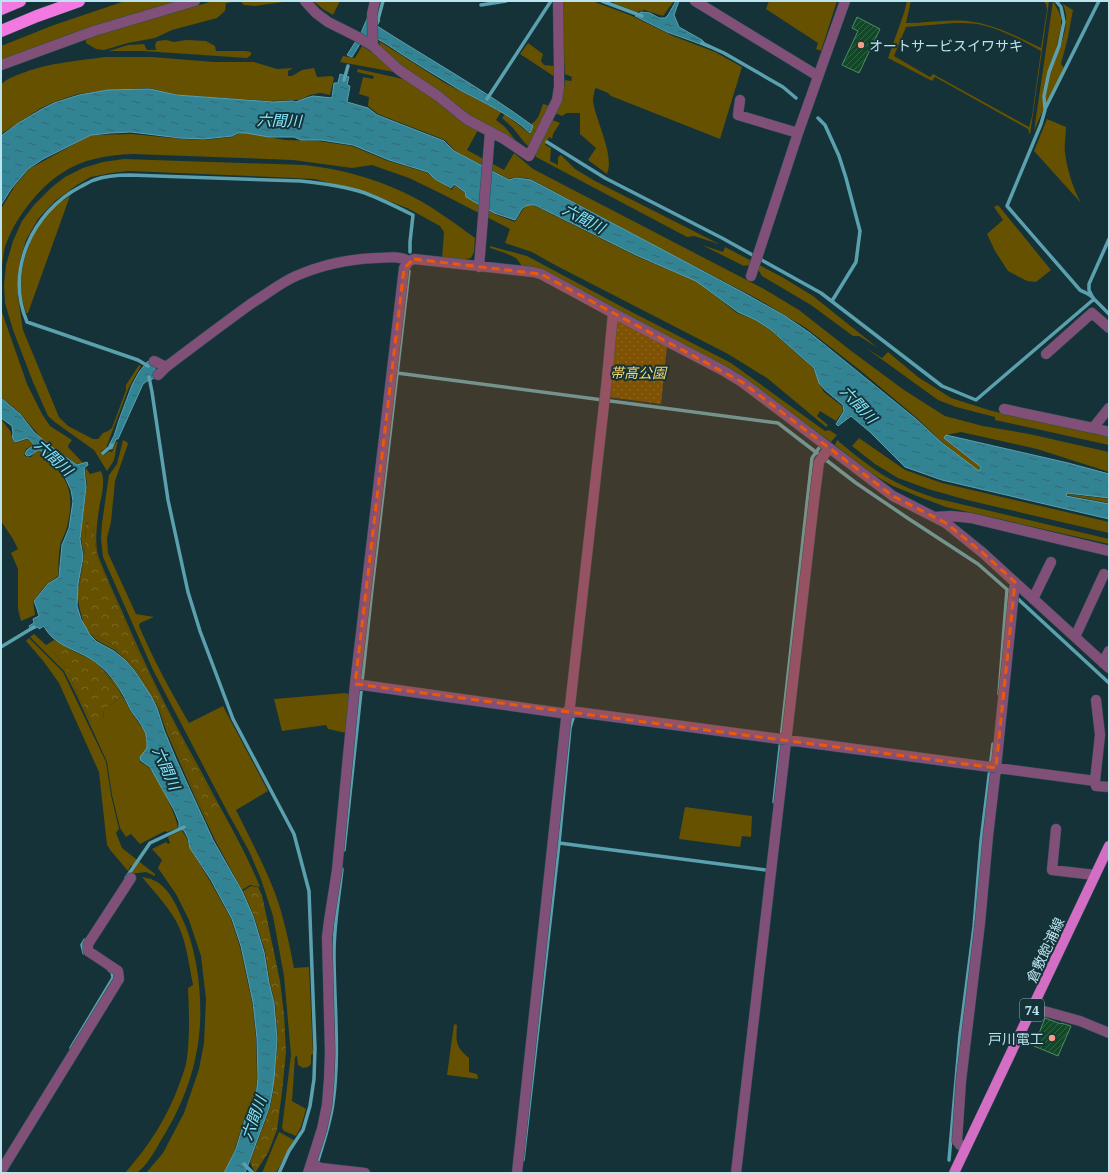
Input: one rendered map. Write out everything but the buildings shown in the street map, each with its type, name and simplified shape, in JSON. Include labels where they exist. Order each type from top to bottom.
[{"type":"highway","points":[[1,9],[20,1]]},
{"type":"highway","points":[[1,31],[79,1]]},
{"type":"main road","name":"倉敷飽浦線","points":[[954,1173],[1109,846]]},
{"type":"street","points":[[1,65],[94,31],[195,1]]},
{"type":"street","points":[[306,1],[316,13],[328,22],[370,42],[399,70],[438,96],[490,136],[504,139],[529,156],[557,100],[559,87],[558,1]]},
{"type":"street","points":[[370,42],[372,14],[375,1]]},
{"type":"street","points":[[695,1],[818,76]]},
{"type":"street","points":[[751,276],[798,133],[845,1]]},
{"type":"street","points":[[740,100],[738,115],[798,133]]},
{"type":"street","points":[[479,267],[490,136]]},
{"type":"street","points":[[158,375],[166,367],[278,286],[296,276],[343,261],[366,258],[404,258],[409,261],[414,260],[541,274],[742,382],[825,454],[893,496],[946,523],[983,553],[1014,591],[1033,599],[1106,666]]},
{"type":"street","points":[[365,1173],[314,1168],[327,1105],[329,1080],[328,921],[337,870],[360,684],[404,268],[409,261]]},
{"type":"street","points":[[517,1173],[613,313]]},
{"type":"street","points":[[1046,354],[1092,313],[1109,328]]},
{"type":"street","points":[[154,361],[166,367]]},
{"type":"street","points":[[1004,408],[1109,432]]},
{"type":"street","points":[[1093,428],[1109,408]]},
{"type":"street","points":[[736,1173],[783,739],[814,501],[825,454]]},
{"type":"street","points":[[933,517],[951,516],[971,518],[1109,551]]},
{"type":"street","points":[[1033,599],[1052,562]]},
{"type":"street","points":[[1075,637],[1104,574]]},
{"type":"street","points":[[966,1147],[958,1143],[961,1081],[980,923],[993,767],[1014,591]]},
{"type":"street","points":[[1106,666],[1109,651]]},
{"type":"street","points":[[360,684],[561,713],[577,712],[1095,781]]},
{"type":"street","points":[[1096,700],[1100,735],[1095,781],[1096,786],[1109,787]]},
{"type":"street","points":[[1056,829],[1052,870],[1095,875]]},
{"type":"street","points":[[1,1171],[119,979],[118,971],[88,950],[88,944],[131,878]]},
{"type":"street","points":[[1033,1008],[1080,1021],[1109,1033]]},
{"type":"highlighted area","points":[[414,259],[541,274],[742,382],[893,496],[946,523],[983,553],[1015,582],[996,768],[355,684],[404,268]]},
{"type":"green space","points":[[125,1],[181,1],[1,62],[1,46],[54,25]]},
{"type":"green space","points":[[213,1],[240,1],[226,3],[225,11],[217,18],[172,30],[155,38],[128,43],[104,50],[96,49],[86,43],[86,40],[91,37]]},
{"type":"green space","points":[[240,1],[290,1],[255,6],[244,5]]},
{"type":"green space","points":[[313,1],[340,1],[333,15]]},
{"type":"green space","points":[[562,1],[592,1],[630,15],[673,36],[715,52],[742,67],[720,139],[611,96],[608,93],[596,88],[593,101],[609,158],[607,174],[588,160],[596,148],[580,134],[580,113],[567,113],[562,116],[555,113],[562,97],[565,80],[571,81],[572,77],[565,74],[561,15]]},
{"type":"green space","points":[[616,1],[674,1],[663,16],[644,10],[637,12],[613,3]]},
{"type":"green space","points":[[769,1],[837,1],[821,51],[816,49],[818,43],[766,9]]},
{"type":"green space","points":[[907,1],[911,1],[906,23],[949,21],[974,22],[1000,29],[1041,48],[1047,10],[1046,4],[1043,1],[1049,1],[1030,135],[1028,129],[935,77],[932,81],[888,58]],"holes":[[[958,23],[977,24],[993,28],[1041,51],[1032,116],[1029,127],[933,74],[930,77],[894,56],[906,27]]]},
{"type":"green space","points":[[1053,1],[1061,18],[1061,27],[1056,49],[1048,71],[1043,96],[1043,110],[1034,131]]},
{"type":"green space","points":[[1063,4],[1073,10],[1061,64],[1064,68],[1047,105],[1046,95],[1049,74],[1061,43],[1066,23],[1066,15]]},
{"type":"green space","points":[[166,40],[174,42],[186,40],[206,41],[215,46],[216,51],[245,51],[251,52],[251,55],[247,58],[143,51],[109,51],[128,45],[144,44],[147,50],[156,50],[155,45],[157,41]]},
{"type":"green space","points":[[379,41],[445,83],[501,112],[496,120],[505,127],[520,146],[469,117],[407,71],[381,48]]},
{"type":"green space","points":[[528,43],[543,54],[541,61],[544,65],[554,66],[555,77],[520,54]]},
{"type":"green space","points":[[362,46],[376,55],[394,72],[340,62],[343,56],[355,58]]},
{"type":"green space","points":[[105,57],[152,57],[214,62],[254,62],[277,69],[293,68],[288,71],[288,76],[292,76],[302,70],[314,68],[317,77],[332,76],[334,78],[330,95],[320,93],[310,95],[299,100],[270,101],[176,95],[150,88],[109,90],[78,94],[41,108],[1,134],[1,85],[9,78],[41,67]]},
{"type":"green space","points":[[358,69],[403,79],[420,87],[478,130],[467,150],[504,170],[514,153],[533,169],[764,289],[799,310],[904,390],[945,416],[983,426],[1029,434],[1109,452],[1109,472],[1037,449],[961,432],[946,435],[944,438],[981,467],[978,471],[942,442],[917,418],[861,371],[806,328],[756,298],[531,179],[516,177],[509,179],[455,151],[445,140],[378,114],[368,106],[369,97],[359,94],[363,77],[373,79],[374,76],[357,72]]},
{"type":"green space","points":[[543,104],[550,106],[529,147],[513,128],[502,118],[505,114],[530,134],[533,126],[531,124],[538,118]]},
{"type":"green space","points":[[1047,119],[1066,127],[1065,149],[1067,165],[1073,185],[1081,203],[1034,151]]},
{"type":"green space","points":[[552,120],[560,123],[553,134],[552,139],[549,137],[545,145],[551,148],[550,161],[558,165],[558,157],[561,155],[575,169],[595,181],[719,244],[694,236],[687,237],[536,157],[535,153]]},
{"type":"green space","points":[[246,133],[285,140],[318,141],[352,146],[388,161],[428,173],[452,190],[454,185],[464,192],[466,197],[494,214],[515,222],[525,206],[535,206],[638,257],[696,281],[737,313],[755,320],[769,329],[813,368],[824,392],[842,406],[843,411],[836,421],[820,411],[817,416],[828,425],[826,427],[767,378],[728,354],[532,252],[505,243],[510,229],[409,178],[372,165],[352,168],[293,160],[132,154],[114,155],[87,161],[62,173],[44,188],[27,207],[19,218],[8,240],[4,251],[1,272],[1,209],[14,187],[29,169],[91,135],[132,134],[205,140],[232,137],[238,134]]},
{"type":"green space","points":[[124,159],[305,165],[355,174],[403,192],[440,213],[475,238],[474,252],[471,258],[442,259],[444,232],[440,226],[409,209],[367,192],[314,179],[129,171],[91,177],[77,185],[55,201],[38,219],[26,240],[20,260],[18,297],[23,330],[59,417],[68,426],[93,439],[98,439],[103,433],[112,428],[126,390],[126,385],[139,365],[141,366],[129,387],[106,448],[101,451],[104,455],[109,451],[112,452],[116,442],[118,442],[114,460],[107,471],[94,450],[48,416],[13,330],[5,303],[4,285],[6,265],[13,241],[22,221],[34,205],[52,187],[65,177],[83,168],[103,162]]},
{"type":"green space","points":[[70,196],[28,313],[26,313],[22,299],[21,285],[24,263],[31,241],[42,221],[49,212],[57,204]]},
{"type":"green space","points":[[998,205],[1051,270],[1036,282],[1027,281],[1008,271],[995,251],[987,234],[1003,220],[994,207]]},
{"type":"green space","points":[[702,245],[723,252],[725,247],[782,277],[813,296],[878,348],[859,336],[853,336],[811,305],[762,276],[759,271],[747,265],[744,266]]},
{"type":"green space","points":[[490,246],[527,256],[731,363],[825,431],[829,430],[837,435],[831,442],[728,368],[532,267],[522,266],[516,258],[490,248]]},
{"type":"green space","points":[[1,295],[2,312],[27,384],[42,414],[50,426],[72,440],[68,447],[83,463],[77,464],[43,440],[19,412],[1,397]]},
{"type":"green space","name":"帯高公園","points":[[617,321],[667,346],[661,404],[608,397]]},
{"type":"green space","points":[[866,348],[882,358],[888,352],[918,377],[951,398],[992,411],[1109,437],[1109,445],[995,420],[995,417],[956,407],[938,400]]},
{"type":"green space","points":[[1,419],[11,432],[11,437],[15,443],[28,439],[33,445],[26,449],[24,455],[31,457],[36,452],[40,451],[63,476],[70,493],[70,514],[67,529],[60,546],[58,576],[47,584],[33,601],[35,615],[21,621],[18,609],[18,569],[11,553],[18,549],[1,521]]},
{"type":"green space","points":[[859,438],[905,470],[942,483],[1109,522],[1109,533],[967,500],[928,489],[898,478],[875,464],[852,446]]},
{"type":"green space","points":[[123,440],[128,444],[115,481],[111,522],[107,538],[108,553],[136,614],[154,617],[140,623],[139,626],[162,675],[189,723],[223,706],[268,791],[236,810],[262,862],[275,893],[284,921],[294,968],[309,967],[313,1054],[311,1055],[311,1064],[308,1067],[303,1068],[298,1065],[297,1056],[295,1057],[292,1101],[306,1109],[301,1127],[296,1136],[284,1131],[282,1128],[291,1055],[284,976],[273,916],[261,879],[249,851],[153,670],[103,557],[101,539],[102,523],[109,475],[117,464]]},
{"type":"green space","points":[[837,440],[881,474],[919,492],[935,498],[1109,539],[1109,544],[946,507],[917,496],[893,486],[870,473],[835,445]]},
{"type":"green space","points":[[86,468],[90,474],[101,471],[103,480],[96,540],[97,552],[104,571],[159,692],[240,843],[260,887],[250,885],[242,890],[215,840],[198,804],[167,733],[158,707],[135,670],[115,650],[98,641],[91,635],[84,625],[79,606],[78,588],[84,557],[81,537],[87,484]],"holes":[[[88,522],[93,526],[97,556],[139,654],[189,753],[222,813],[208,820],[201,807],[159,706],[137,670],[123,654],[111,644],[92,634],[79,588],[84,557],[86,525]]]},
{"type":"green space","points":[[1067,495],[1109,499],[1109,503]]},
{"type":"green space","points":[[89,522],[93,526],[97,556],[139,654],[189,753],[222,813],[218,822],[208,820],[201,807],[159,706],[137,670],[123,654],[111,644],[92,634],[85,624],[80,607],[79,588],[84,557],[86,525]]},
{"type":"green space","points":[[34,634],[46,645],[54,640],[90,659],[98,664],[116,684],[146,736],[147,748],[140,757],[140,762],[149,768],[158,780],[171,806],[178,828],[167,832],[165,831],[140,844],[131,834],[126,837],[120,828],[112,795],[107,762],[77,696],[64,671],[30,637]],"holes":[[[53,651],[104,672],[120,693],[121,697],[104,710],[103,719],[91,722],[66,669]]]},
{"type":"green space","points":[[29,638],[63,672],[106,762],[111,795],[119,829],[116,833],[122,848],[155,874],[155,876],[146,872],[130,874],[134,868],[131,865],[128,871],[107,845],[99,772],[59,683],[26,641]]},
{"type":"green space","points":[[59,645],[94,663],[104,672],[120,693],[121,697],[104,710],[103,719],[98,724],[91,722],[66,669],[53,651],[54,646]]},
{"type":"green space","points":[[345,693],[349,694],[346,733],[328,729],[326,725],[282,731],[274,699]]},
{"type":"green space","points":[[685,807],[752,816],[751,837],[742,836],[740,847],[679,839]]},
{"type":"green space","points":[[182,830],[190,848],[231,919],[240,947],[252,1002],[256,1038],[257,1078],[255,1107],[245,1116],[235,1149],[224,1173],[146,1173],[163,1153],[184,1113],[199,1069],[204,1043],[206,999],[201,956],[189,920],[176,894],[158,868],[162,860],[152,849],[166,842],[168,844],[170,843],[168,837]]},
{"type":"green space","points":[[142,877],[150,879],[163,886],[177,907],[188,933],[197,967],[200,1022],[199,1039],[193,1067],[177,1111],[155,1151],[146,1164],[137,1173],[125,1173],[156,1132],[169,1109],[179,1085],[186,1065],[188,1049],[188,988],[193,985],[186,948],[179,927],[167,907]]},
{"type":"green space","points":[[251,886],[258,887],[262,895],[280,981],[284,1014],[286,1052],[277,1130],[268,1153],[255,1173],[250,1162],[270,1108],[273,1093],[278,1039],[275,1003],[265,951],[254,916],[243,891]]},
{"type":"green space","points":[[454,1024],[457,1025],[457,1043],[461,1050],[469,1058],[469,1072],[477,1074],[478,1079],[447,1075]]},
{"type":"green space","points":[[279,1132],[294,1140],[276,1173],[262,1173]]},
{"type":"water","points":[[676,1],[679,1],[674,15],[679,27],[702,40],[710,48],[667,32],[635,16],[641,12],[650,13],[659,18],[665,18]]},
{"type":"water","points":[[369,14],[380,20],[377,26],[476,87],[533,126],[530,133],[505,114],[460,90],[373,37],[365,36],[352,57],[347,55],[361,33]]},
{"type":"water","name":"六間川","points":[[340,74],[349,77],[347,85],[350,86],[347,102],[368,108],[377,115],[444,141],[454,151],[509,180],[516,178],[531,180],[785,316],[810,333],[916,419],[942,443],[979,471],[981,467],[944,438],[946,435],[1109,474],[1109,498],[1067,493],[1066,496],[1109,504],[1109,519],[942,480],[905,467],[870,432],[851,416],[838,426],[836,424],[844,411],[843,405],[819,383],[814,368],[770,329],[756,320],[738,312],[696,281],[636,255],[535,205],[524,207],[515,220],[494,213],[466,197],[465,192],[454,184],[451,188],[435,179],[428,172],[389,160],[353,145],[321,140],[301,140],[294,137],[269,137],[246,133],[204,139],[180,138],[131,132],[91,135],[43,159],[28,169],[11,189],[1,205],[1,136],[17,124],[54,103],[79,95],[108,90],[150,89],[176,95],[273,102],[296,102],[313,96],[332,98],[334,83],[338,83]]},
{"type":"water","points":[[148,361],[155,364],[155,378],[143,384],[118,439],[116,439],[112,449],[110,449],[109,445],[114,436],[132,385],[139,372]]},
{"type":"water","name":"六間川","points":[[1,398],[20,414],[34,432],[49,445],[77,465],[87,462],[88,465],[84,468],[86,487],[80,539],[83,557],[78,584],[77,606],[81,619],[90,635],[97,642],[114,651],[125,660],[134,670],[151,696],[176,759],[213,840],[242,891],[253,916],[264,952],[274,1003],[277,1039],[274,1079],[269,1108],[245,1173],[224,1173],[236,1149],[246,1116],[255,1107],[258,1078],[257,1038],[253,1002],[241,946],[232,919],[211,880],[190,848],[188,838],[183,829],[181,830],[179,828],[179,822],[174,810],[150,767],[141,761],[140,757],[147,748],[146,734],[119,688],[100,665],[53,638],[44,626],[39,629],[38,627],[31,630],[29,626],[34,623],[33,619],[39,616],[34,601],[48,584],[59,577],[62,545],[69,528],[73,501],[71,490],[60,468],[40,450],[27,456],[25,454],[27,450],[34,445],[28,438],[15,442],[12,437],[12,426],[1,418]]},
{"type":"waterway","points":[[377,23],[383,1]]},
{"type":"waterway","points":[[481,5],[506,1]]},
{"type":"waterway","points":[[487,99],[551,1]]},
{"type":"waterway","points":[[602,1],[642,16]]},
{"type":"waterway","points":[[547,142],[605,178],[722,238],[821,293],[942,386],[976,400],[1094,299],[1090,295],[1080,290],[1007,206],[1041,124],[1045,110],[1044,96],[1049,72],[1059,46],[1064,22],[1061,7],[1056,1]]},
{"type":"waterway","points":[[1045,109],[1099,1]]},
{"type":"waterway","points":[[702,43],[724,53],[783,87],[796,98]]},
{"type":"waterway","points":[[344,80],[348,66]]},
{"type":"waterway","points":[[818,118],[825,125],[839,156],[860,231],[856,262],[832,301]]},
{"type":"waterway","points":[[148,366],[138,360],[27,322],[21,303],[19,283],[21,263],[27,245],[36,227],[48,211],[63,198],[92,181],[107,177],[130,175],[300,181],[349,188],[371,195],[413,215],[410,252]]},
{"type":"waterway","points":[[1092,296],[1089,290],[1089,284],[1109,239]]},
{"type":"waterway","points":[[344,850],[372,589],[409,271]]},
{"type":"waterway","points":[[1094,299],[1109,314]]},
{"type":"waterway","points":[[397,373],[778,423],[856,483],[978,564],[1109,683]]},
{"type":"waterway","points":[[149,377],[168,500],[188,592],[200,631],[233,719],[294,834],[309,891],[315,1048],[314,1079],[310,1106],[303,1130],[289,1151],[279,1173]]},
{"type":"waterway","points":[[103,453],[112,445]]},
{"type":"waterway","points":[[774,802],[812,458],[819,448]]},
{"type":"waterway","points":[[999,694],[1007,590]]},
{"type":"waterway","points":[[1,647],[34,627]]},
{"type":"waterway","points":[[523,1160],[559,843],[570,728],[573,718]]},
{"type":"waterway","points":[[949,1160],[960,1035],[974,927],[981,841],[993,744]]},
{"type":"waterway","points":[[126,878],[150,843],[184,827]]},
{"type":"waterway","points":[[559,843],[766,870]]},
{"type":"waterway","points":[[314,1173],[330,1120],[335,1084],[336,1047],[334,942],[342,869]]},
{"type":"waterway","points":[[84,953],[82,945],[85,940]]},
{"type":"waterway","points":[[71,1048],[113,978],[112,972],[109,970]]},
{"type":"waterway","points":[[244,1164],[253,1173]]},
{"type":"place","name":"オートサービスイワサキ","points":[[861,45]]},
{"type":"place","name":"戸川電工","points":[[1052,1038]]}]
